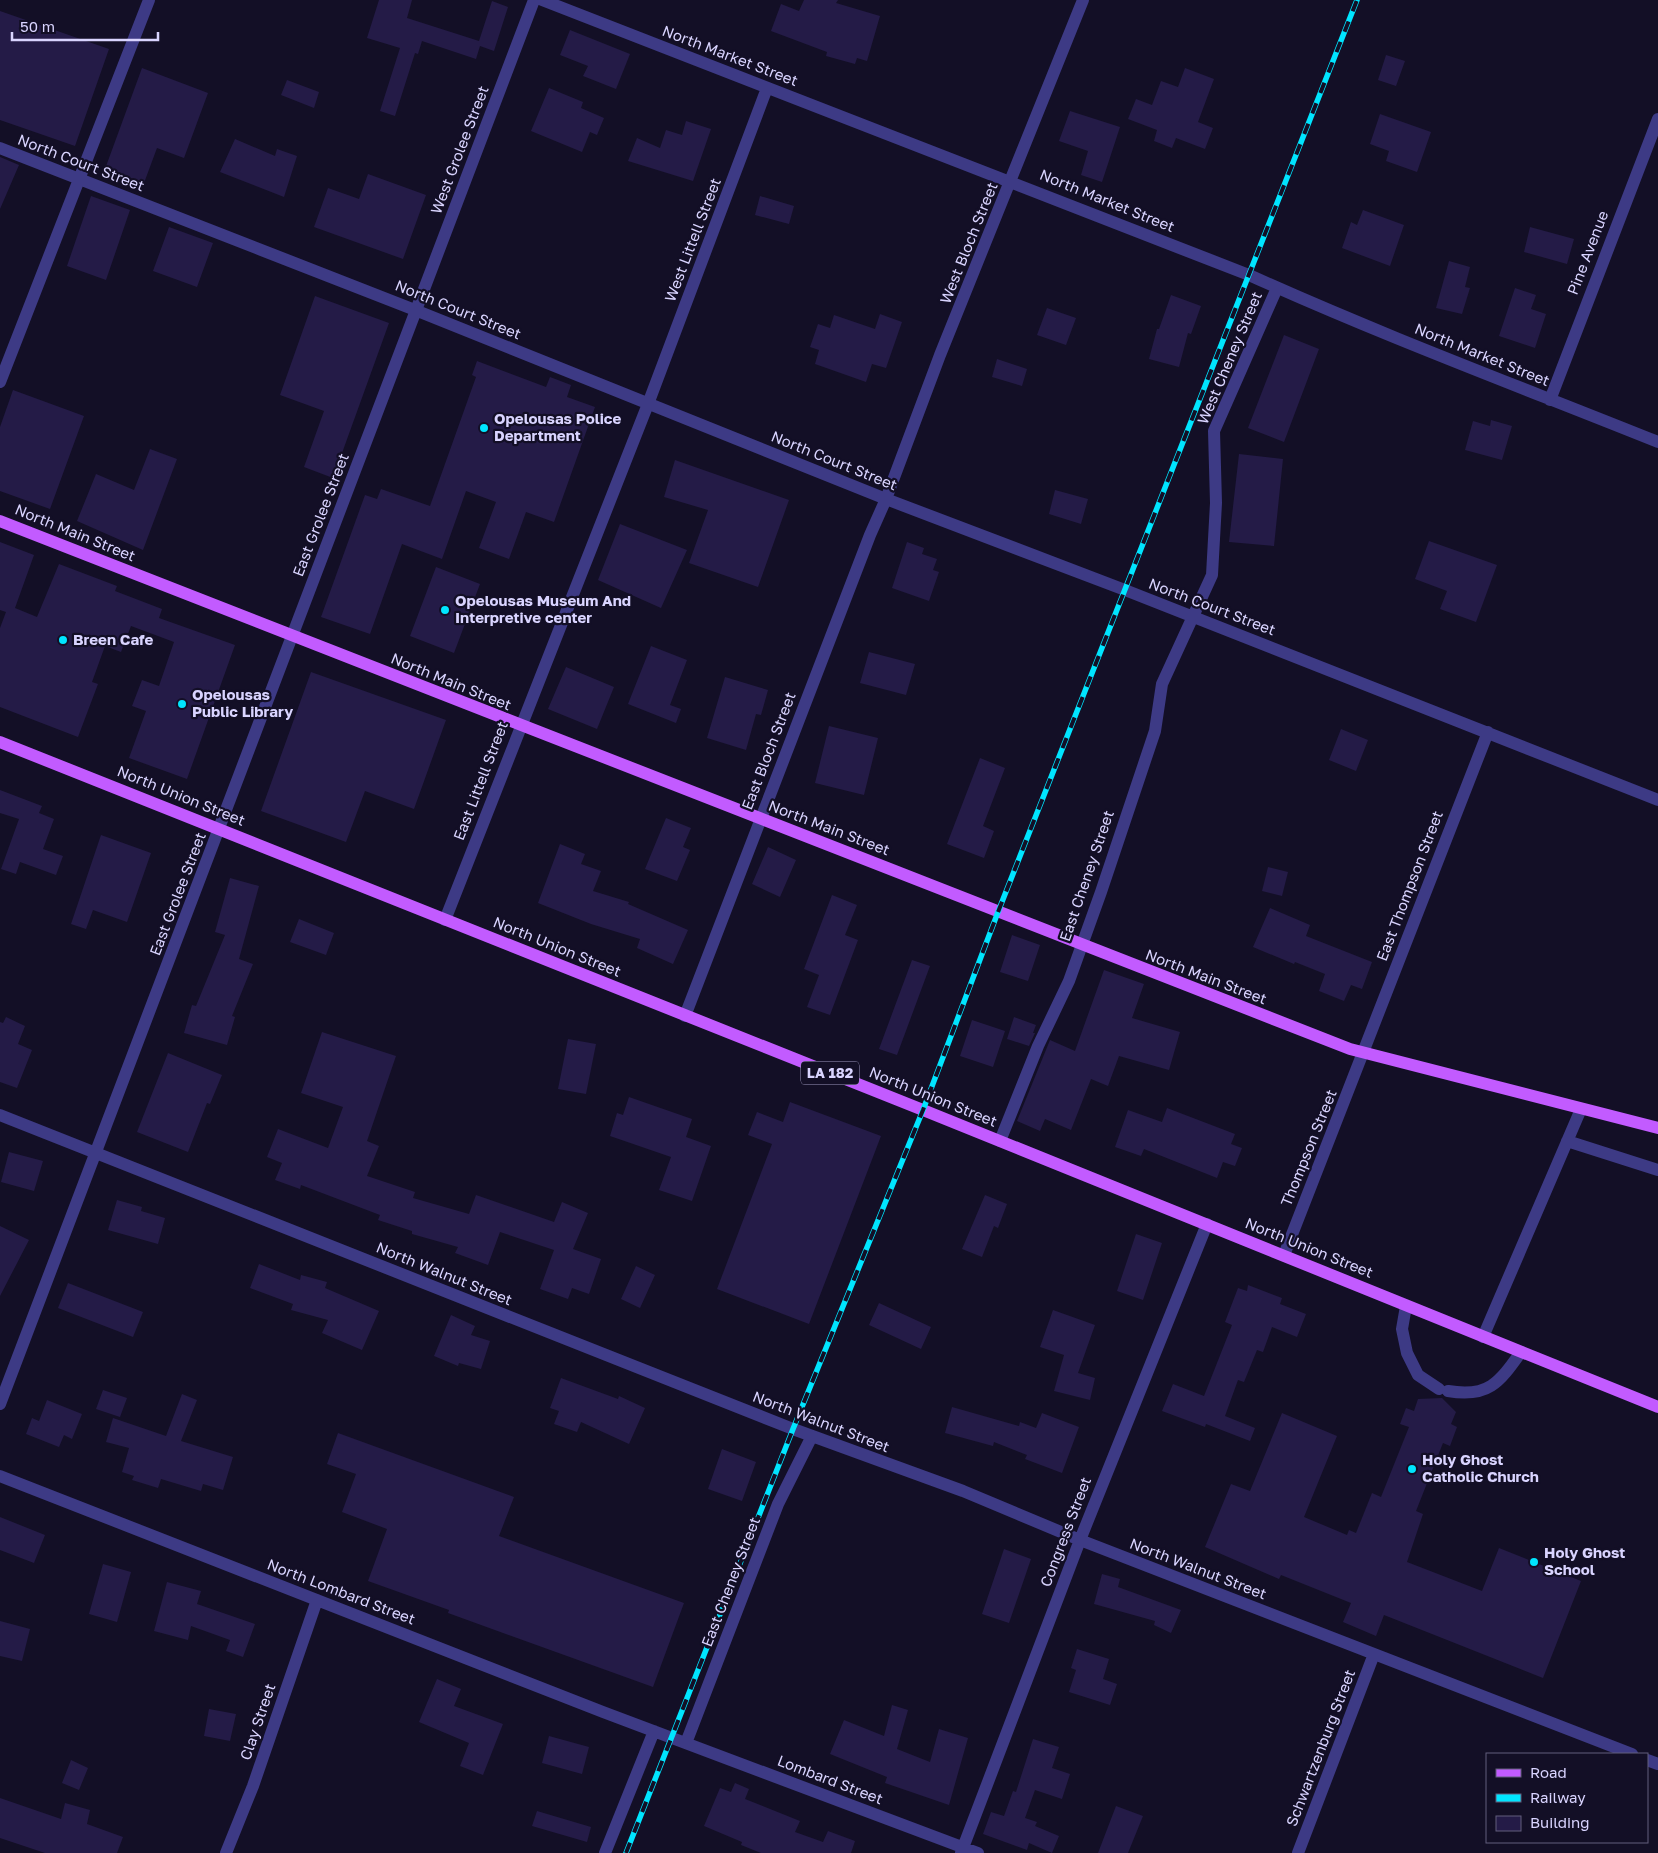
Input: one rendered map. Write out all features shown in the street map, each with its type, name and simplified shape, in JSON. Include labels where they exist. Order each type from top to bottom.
[{"type":"main road","name":"North Main Street","points":[[0,521],[520,727],[760,818],[1282,1024],[1364,1052],[1658,1128]]},
{"type":"main road","name":"North Union Street","points":[[0,742],[1207,1224],[1658,1407]]},
{"type":"street","points":[[0,382],[149,0]]},
{"type":"street","name":"West Grolee Street","points":[[415,310],[534,0]]},
{"type":"street","name":"North Market Street","points":[[542,0],[977,170],[1012,181],[1378,331],[1658,442]]},
{"type":"street","name":"West Bloch Street","points":[[886,499],[940,355],[1012,181],[1083,0]]},
{"type":"street","name":"West Littell Street","points":[[648,404],[767,88]]},
{"type":"street","name":"Pine Avenue","points":[[1550,400],[1658,119]]},
{"type":"street","name":"North Court Street","points":[[0,148],[415,310],[886,499],[1192,616],[1658,800]]},
{"type":"street","name":"West Cheney Street","points":[[1192,616],[1212,575],[1215,551],[1214,431],[1277,288]]},
{"type":"street","name":"East Grolee Street","points":[[0,1404],[97,1154],[415,310]]},
{"type":"street","name":"East Littell Street","points":[[445,920],[648,404]]},
{"type":"street","name":"East Bloch Street","points":[[685,1016],[870,535],[886,499]]},
{"type":"street","name":"East Cheney Street","points":[[1000,1141],[1038,1046],[1069,981],[1155,731],[1162,684],[1192,616]]},
{"type":"street","name":"East Thompson Street","points":[[1364,1052],[1488,732]]},
{"type":"street","name":"Thompson Street","points":[[1284,1255],[1364,1052]]},
{"type":"street","points":[[1483,1337],[1581,1109]]},
{"type":"street","name":"North Walnut Street","points":[[0,1115],[812,1436],[963,1491],[1080,1540],[1629,1753]]},
{"type":"street","points":[[1567,1141],[1658,1170]]},
{"type":"street","name":"Congress Street","points":[[962,1850],[1080,1540],[1207,1224]]},
{"type":"street","points":[[1406,1306],[1402,1329],[1407,1353],[1418,1375],[1444,1390],[1464,1394],[1490,1388],[1507,1372],[1521,1352]]},
{"type":"street","name":"East Cheney Street","points":[[686,1743],[778,1504],[812,1436]]},
{"type":"street","name":"North Lombard Street","points":[[0,1476],[672,1737]]},
{"type":"street","name":"Clay Street","points":[[226,1853],[253,1786],[317,1600]]},
{"type":"street","name":"Schwartzenburg Street","points":[[1298,1853],[1374,1654]]},
{"type":"street","points":[[605,1853],[654,1731]]},
{"type":"street","name":"Lombard Street","points":[[672,1737],[962,1850],[978,1853]]},
{"type":"building","points":[[379,0],[412,0],[407,18],[479,41],[492,1],[508,7],[494,51],[480,46],[476,59],[422,41],[418,54],[415,53],[395,116],[380,111],[400,48],[367,38]]},
{"type":"building","points":[[804,0],[838,0],[836,3],[880,16],[867,61],[857,58],[855,64],[826,56],[827,52],[771,31],[781,4],[799,11]]},
{"type":"building","points":[[0,11],[109,49],[75,146],[0,120]]},
{"type":"building","points":[[570,30],[630,54],[616,89],[583,76],[588,66],[560,55]]},
{"type":"building","points":[[1386,55],[1405,61],[1396,86],[1378,80]]},
{"type":"building","points":[[142,68],[208,93],[184,158],[157,148],[144,183],[105,169]]},
{"type":"building","points":[[1185,68],[1214,79],[1198,122],[1213,128],[1205,149],[1176,138],[1172,148],[1154,141],[1157,130],[1128,119],[1136,99],[1152,105],[1161,81],[1178,87]]},
{"type":"building","points":[[287,80],[319,92],[314,108],[281,95]]},
{"type":"building","points":[[549,88],[583,102],[581,108],[604,118],[597,135],[590,132],[582,152],[531,131]]},
{"type":"building","points":[[1070,111],[1120,127],[1102,182],[1081,175],[1088,151],[1059,141]]},
{"type":"building","points":[[1380,114],[1431,132],[1417,172],[1386,161],[1389,151],[1370,144]]},
{"type":"building","points":[[686,121],[711,129],[693,181],[628,161],[637,138],[660,148],[666,130],[682,135]]},
{"type":"building","points":[[235,139],[275,156],[277,149],[297,156],[284,197],[220,172]]},
{"type":"building","points":[[0,157],[19,165],[0,209]]},
{"type":"building","points":[[368,174],[426,195],[403,259],[314,227],[328,188],[359,199]]},
{"type":"building","points":[[91,196],[130,210],[106,280],[67,266]]},
{"type":"building","points":[[760,196],[794,206],[789,224],[755,215]]},
{"type":"building","points":[[1363,210],[1404,225],[1390,266],[1342,248],[1351,222],[1357,225]]},
{"type":"building","points":[[169,227],[213,243],[197,287],[153,271]]},
{"type":"building","points":[[1530,227],[1574,239],[1567,264],[1524,252]]},
{"type":"building","points":[[1449,261],[1470,267],[1465,287],[1470,288],[1462,314],[1436,308]]},
{"type":"building","points":[[1515,288],[1536,295],[1531,309],[1546,314],[1535,348],[1499,336]]},
{"type":"building","points":[[1171,295],[1201,306],[1191,334],[1188,333],[1179,367],[1149,359],[1157,329],[1159,329]]},
{"type":"building","points":[[315,296],[389,323],[333,478],[304,467],[324,411],[280,395]]},
{"type":"building","points":[[1047,308],[1076,318],[1066,345],[1037,335]]},
{"type":"building","points":[[880,314],[902,322],[886,368],[872,364],[866,382],[815,364],[819,350],[810,347],[818,324],[830,328],[834,315],[875,329]]},
{"type":"building","points":[[1284,335],[1319,349],[1284,442],[1248,428]]},
{"type":"building","points":[[997,359],[1027,369],[1022,386],[992,377]]},
{"type":"building","points":[[477,361],[546,387],[550,377],[571,385],[567,397],[595,407],[554,522],[526,512],[509,559],[479,548],[496,502],[466,491],[442,559],[402,544],[370,634],[321,617],[365,495],[377,499],[381,489],[430,506],[476,377],[472,375]]},
{"type":"building","points":[[13,390],[84,416],[50,509],[0,491],[0,427]]},
{"type":"building","points":[[1491,420],[1512,426],[1502,460],[1465,450],[1473,421],[1490,426]]},
{"type":"building","points":[[150,449],[177,459],[143,550],[77,521],[96,474],[134,490]]},
{"type":"building","points":[[1239,454],[1283,459],[1274,546],[1229,542]]},
{"type":"building","points":[[675,460],[789,500],[758,587],[689,563],[708,510],[664,497]]},
{"type":"building","points":[[1055,490],[1088,499],[1081,524],[1049,514]]},
{"type":"building","points":[[620,524],[687,550],[661,608],[598,580]]},
{"type":"building","points":[[1429,541],[1497,565],[1476,622],[1440,609],[1447,591],[1415,579]]},
{"type":"building","name":"Breen Cafe","points":[[0,542],[34,555],[15,608],[37,617],[59,564],[117,586],[115,591],[162,609],[159,618],[235,645],[187,779],[129,758],[146,711],[132,706],[142,680],[159,686],[174,642],[131,626],[121,652],[105,646],[92,682],[98,684],[78,737],[0,707],[0,628],[6,612],[0,610]]},
{"type":"building","points":[[907,542],[924,548],[922,554],[937,559],[933,570],[939,572],[929,601],[892,588]]},
{"type":"building","name":"Opelousas Museum And Interpretive center","points":[[436,567],[480,584],[454,653],[410,636]]},
{"type":"building","points":[[651,646],[687,660],[670,705],[681,709],[676,723],[628,704]]},
{"type":"building","points":[[869,652],[915,664],[906,695],[860,683]]},
{"type":"building","points":[[566,667],[614,687],[597,729],[548,709]]},
{"type":"building","points":[[311,672],[446,720],[414,809],[365,791],[346,842],[261,811]]},
{"type":"building","points":[[725,677],[768,690],[761,715],[756,714],[746,750],[707,738]]},
{"type":"building","points":[[829,726],[878,738],[864,795],[815,783]]},
{"type":"building","points":[[1341,729],[1368,740],[1356,771],[1329,760]]},
{"type":"building","points":[[980,758],[1005,768],[983,826],[994,831],[984,858],[947,844]]},
{"type":"building","points":[[0,790],[42,806],[39,813],[54,819],[43,849],[63,856],[56,875],[20,862],[16,874],[1,869],[19,819],[0,813]]},
{"type":"building","points":[[666,818],[691,828],[683,847],[690,850],[677,881],[645,869]]},
{"type":"building","points":[[101,835],[151,853],[127,922],[93,910],[86,929],[71,924]]},
{"type":"building","points":[[560,844],[585,854],[581,864],[601,871],[593,891],[629,902],[628,904],[688,930],[673,964],[637,948],[640,939],[591,924],[538,903]]},
{"type":"building","points":[[768,847],[796,860],[780,897],[752,884]]},
{"type":"building","points":[[1268,867],[1288,872],[1282,896],[1262,891]]},
{"type":"building","points":[[230,878],[259,886],[239,959],[253,964],[232,1016],[235,1017],[227,1045],[184,1033],[192,1005],[196,1006],[225,935],[215,932]]},
{"type":"building","points":[[832,895],[857,905],[845,935],[858,940],[830,1015],[807,1007],[819,975],[804,969]]},
{"type":"building","points":[[1270,908],[1310,925],[1306,936],[1372,962],[1362,989],[1351,985],[1344,1001],[1319,991],[1325,974],[1295,962],[1294,964],[1253,947]]},
{"type":"building","points":[[299,919],[334,933],[326,955],[290,942]]},
{"type":"building","points":[[1012,935],[1040,945],[1028,981],[1000,972]]},
{"type":"building","points":[[912,960],[930,966],[897,1055],[879,1049]]},
{"type":"building","points":[[1104,970],[1144,984],[1132,1018],[1180,1032],[1169,1070],[1119,1056],[1108,1086],[1091,1079],[1071,1130],[1045,1119],[1040,1131],[1017,1121],[1050,1040],[1075,1051]]},
{"type":"building","points":[[6,1017],[25,1026],[18,1044],[32,1050],[17,1088],[0,1082],[0,1022],[3,1023]]},
{"type":"building","points":[[1014,1017],[1036,1025],[1033,1033],[1035,1033],[1029,1046],[1007,1039]]},
{"type":"building","points":[[972,1020],[1005,1031],[993,1067],[960,1056]]},
{"type":"building","points":[[322,1032],[396,1056],[367,1141],[379,1146],[367,1176],[415,1192],[413,1198],[469,1214],[476,1195],[554,1222],[562,1202],[588,1213],[573,1249],[601,1259],[589,1294],[572,1288],[568,1299],[540,1289],[554,1250],[500,1232],[488,1265],[455,1253],[458,1247],[412,1234],[412,1231],[378,1220],[380,1215],[301,1185],[300,1189],[275,1180],[282,1163],[267,1157],[278,1129],[328,1148],[343,1107],[301,1093]]},
{"type":"building","points":[[568,1039],[596,1044],[586,1094],[558,1089]]},
{"type":"building","points":[[168,1053],[222,1075],[210,1104],[207,1103],[188,1152],[137,1132]]},
{"type":"building","points":[[629,1097],[692,1119],[686,1137],[711,1146],[692,1201],[659,1190],[671,1157],[610,1136],[617,1113],[623,1115]]},
{"type":"building","points":[[790,1102],[881,1136],[809,1324],[717,1289],[772,1144],[748,1135],[757,1112],[783,1122]]},
{"type":"building","points":[[1167,1108],[1235,1134],[1231,1144],[1242,1148],[1235,1166],[1223,1162],[1217,1178],[1144,1149],[1141,1156],[1115,1147],[1128,1110],[1162,1122]]},
{"type":"building","points":[[9,1152],[43,1161],[34,1191],[1,1182]]},
{"type":"building","points":[[985,1195],[1007,1204],[998,1228],[994,1226],[982,1257],[962,1249]]},
{"type":"building","points":[[117,1200],[142,1207],[141,1211],[165,1218],[158,1244],[108,1230]]},
{"type":"building","points":[[0,1226],[29,1240],[0,1296]]},
{"type":"building","points":[[1136,1234],[1162,1243],[1143,1300],[1117,1291]]},
{"type":"building","points":[[259,1264],[300,1280],[301,1275],[327,1282],[325,1288],[379,1311],[362,1350],[322,1333],[328,1320],[291,1310],[293,1304],[250,1288]]},
{"type":"building","points":[[636,1266],[655,1275],[640,1308],[621,1299]]},
{"type":"building","points":[[68,1283],[143,1312],[133,1337],[58,1308]]},
{"type":"building","points":[[1248,1285],[1282,1298],[1280,1304],[1306,1314],[1297,1337],[1272,1327],[1263,1352],[1257,1350],[1244,1382],[1238,1380],[1225,1416],[1255,1428],[1250,1441],[1206,1424],[1205,1427],[1162,1411],[1173,1384],[1204,1396],[1232,1325],[1225,1322],[1238,1288],[1247,1291]]},
{"type":"building","points":[[879,1303],[931,1327],[921,1349],[869,1325]]},
{"type":"building","points":[[1053,1310],[1095,1325],[1078,1373],[1095,1378],[1090,1400],[1054,1391],[1064,1355],[1040,1347]]},
{"type":"building","points":[[451,1315],[475,1326],[471,1335],[490,1341],[481,1369],[459,1363],[458,1366],[434,1356]]},
{"type":"building","points":[[561,1378],[618,1399],[619,1396],[645,1408],[629,1444],[581,1422],[577,1432],[554,1424],[559,1411],[550,1408]]},
{"type":"building","points":[[103,1390],[127,1398],[120,1417],[96,1409]]},
{"type":"building","points":[[182,1394],[197,1400],[181,1441],[233,1457],[223,1490],[203,1484],[201,1491],[161,1479],[158,1488],[132,1480],[134,1476],[122,1472],[129,1448],[106,1442],[113,1418],[166,1436]]},
{"type":"building","points":[[1442,1398],[1456,1412],[1451,1424],[1457,1427],[1450,1446],[1443,1443],[1416,1511],[1423,1514],[1407,1562],[1482,1591],[1499,1548],[1581,1581],[1543,1678],[1384,1615],[1376,1636],[1343,1622],[1351,1603],[1281,1575],[1279,1579],[1205,1547],[1231,1484],[1250,1491],[1282,1413],[1337,1436],[1304,1517],[1347,1535],[1349,1530],[1356,1533],[1372,1493],[1381,1497],[1409,1427],[1400,1424],[1406,1408],[1414,1411],[1418,1399]]},
{"type":"building","points":[[47,1400],[82,1414],[72,1439],[64,1435],[59,1447],[26,1434],[32,1418],[39,1421]]},
{"type":"building","points":[[952,1407],[1019,1426],[1020,1422],[1036,1428],[1042,1413],[1079,1427],[1062,1473],[1025,1459],[1027,1455],[994,1442],[993,1446],[945,1433]]},
{"type":"building","points":[[338,1433],[514,1497],[499,1536],[684,1603],[653,1687],[448,1613],[449,1610],[368,1581],[387,1529],[342,1512],[356,1474],[327,1464]]},
{"type":"building","points":[[722,1449],[756,1462],[742,1501],[708,1489]]},
{"type":"building","points":[[0,1517],[45,1535],[34,1563],[0,1550]]},
{"type":"building","points":[[1004,1549],[1031,1559],[1009,1623],[982,1614]]},
{"type":"building","points":[[103,1564],[131,1572],[117,1622],[89,1614]]},
{"type":"building","points":[[1102,1574],[1120,1579],[1118,1587],[1181,1610],[1171,1633],[1154,1625],[1155,1621],[1094,1604]]},
{"type":"building","points":[[167,1582],[201,1591],[197,1604],[255,1624],[243,1657],[226,1651],[230,1640],[191,1626],[188,1640],[154,1631]]},
{"type":"building","points":[[0,1621],[30,1629],[22,1661],[0,1656]]},
{"type":"building","points":[[1077,1649],[1109,1659],[1103,1679],[1117,1684],[1110,1705],[1069,1692],[1076,1670],[1071,1668]]},
{"type":"building","points":[[437,1679],[461,1689],[454,1706],[503,1724],[483,1775],[460,1766],[469,1743],[419,1722]]},
{"type":"building","points":[[892,1705],[908,1710],[897,1749],[930,1762],[939,1729],[968,1738],[949,1805],[885,1783],[887,1777],[830,1754],[844,1720],[884,1736]]},
{"type":"building","points":[[209,1709],[236,1714],[230,1741],[204,1736]]},
{"type":"building","points":[[549,1736],[589,1747],[582,1774],[542,1763]]},
{"type":"building","points":[[1033,1739],[1059,1747],[1052,1768],[1070,1774],[1062,1799],[1035,1790],[1025,1818],[1037,1822],[1035,1826],[1059,1836],[1052,1853],[1029,1843],[1027,1850],[983,1834],[991,1812],[1004,1816],[1013,1791],[1016,1792]]},
{"type":"building","points":[[71,1760],[88,1768],[79,1790],[62,1783]]},
{"type":"building","points":[[735,1783],[749,1789],[745,1799],[800,1821],[795,1832],[823,1842],[828,1831],[855,1841],[851,1853],[761,1853],[741,1845],[742,1842],[704,1826],[720,1788],[731,1792]]},
{"type":"building","points":[[0,1798],[61,1819],[65,1803],[90,1810],[87,1824],[123,1837],[117,1853],[45,1853],[0,1838]]},
{"type":"building","points":[[1116,1806],[1143,1816],[1128,1853],[1098,1853]]},
{"type":"building","points":[[537,1811],[591,1827],[587,1842],[532,1826]]},
{"type":"railway","points":[[626,1853],[793,1429],[923,1110],[998,912],[1357,0]]},
{"type":"place","name":"Opelousas Police Department","points":[[484,428]]},
{"type":"place","name":"Opelousas Museum And Interpretive center","points":[[445,610]]},
{"type":"place","name":"Breen Cafe","points":[[63,640]]},
{"type":"place","name":"Opelousas Public Library","points":[[182,704]]},
{"type":"place","name":"Holy Ghost Catholic Church","points":[[1412,1469]]},
{"type":"place","name":"Holy Ghost School","points":[[1534,1562]]}]
